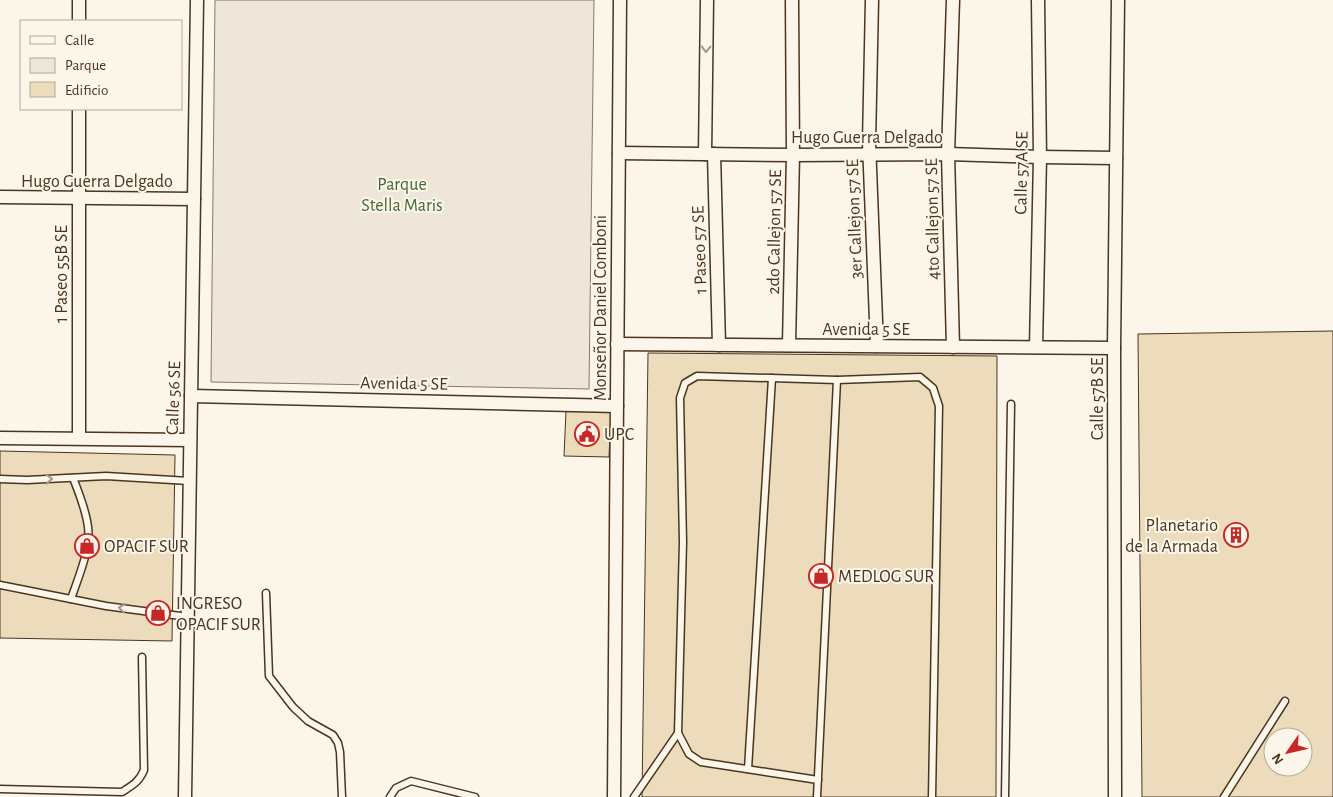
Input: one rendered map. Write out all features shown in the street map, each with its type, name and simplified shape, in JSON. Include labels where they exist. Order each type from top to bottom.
[{"type":"street","points":[[79,0],[79,20]]},
{"type":"street","name":"Calle 56 SE","points":[[185,797],[197,0]]},
{"type":"street","name":"Monseñor Daniel Comboni","points":[[614,797],[620,0]]},
{"type":"street","name":"1 Paseo 57 SE","points":[[707,0],[709,154],[719,345]]},
{"type":"street","name":"2do Callejon 57 SE","points":[[790,346],[793,155],[792,0]]},
{"type":"street","name":"3er Callejon 57 SE","points":[[872,0],[870,154],[877,346]]},
{"type":"street","name":"4to Callejon 57 SE","points":[[952,347],[948,154],[953,0]]},
{"type":"street","name":"Calle 57A SE","points":[[1036,347],[1040,157],[1038,0]]},
{"type":"street","name":"Calle 57B SE","points":[[1115,797],[1114,348],[1118,0]]},
{"type":"street","name":"1 Paseo 55B SE","points":[[79,110],[79,438]]},
{"type":"street","name":"Hugo Guerra Delgado","points":[[619,153],[948,154],[1116,158]]},
{"type":"street","name":"Hugo Guerra Delgado","points":[[0,197],[194,199]]},
{"type":"street","name":"Avenida 5 SE","points":[[617,344],[1114,348]]},
{"type":"street","name":"Avenida 5 SE","points":[[191,396],[617,406]]},
{"type":"street","points":[[0,438],[190,440]]},
{"type":"lane","points":[[818,780],[701,762],[690,754],[678,734],[683,542],[680,398],[685,383],[697,376],[837,380],[920,377],[933,388],[940,406],[932,797]]},
{"type":"lane","points":[[748,770],[772,378]]},
{"type":"lane","points":[[817,797],[837,380]]},
{"type":"lane","points":[[1005,797],[1011,404]]},
{"type":"lane","points":[[0,479],[27,480],[106,476],[189,480]]},
{"type":"lane","points":[[71,600],[87,550],[88,528],[83,505],[73,478]]},
{"type":"lane","points":[[0,585],[106,606],[188,616]]},
{"type":"lane","points":[[266,593],[269,676],[300,714],[308,721],[333,735],[338,743],[342,797]]},
{"type":"lane","points":[[0,789],[122,792],[135,784],[141,778],[144,770],[142,657]]},
{"type":"lane","points":[[1224,797],[1285,701]]},
{"type":"lane","points":[[634,797],[678,734]]},
{"type":"lane","points":[[390,797],[396,788],[411,781],[475,797]]},
{"type":"green space","name":"Parque Stella Maris","points":[[215,0],[594,0],[589,389],[211,382]]},
{"type":"building","name":"Planetario de la Armada","points":[[1333,331],[1333,797],[1142,797],[1138,334]]},
{"type":"building","name":"MEDLOG SUR","points":[[648,353],[997,356],[996,797],[642,797]]},
{"type":"building","name":"UPC","points":[[566,411],[611,412],[609,457],[564,456]]},
{"type":"building","name":"OPACIF SUR","points":[[0,451],[175,455],[172,641],[0,638]]},
{"type":"place","name":"UPC","points":[[587,434]]},
{"type":"place","name":"Planetario de la Armada","points":[[1236,535]]},
{"type":"place","name":"OPACIF SUR","points":[[87,546]]},
{"type":"place","name":"MEDLOG SUR","points":[[821,576]]},
{"type":"place","name":"INGRESO OPACIF SUR","points":[[158,613]]}]
